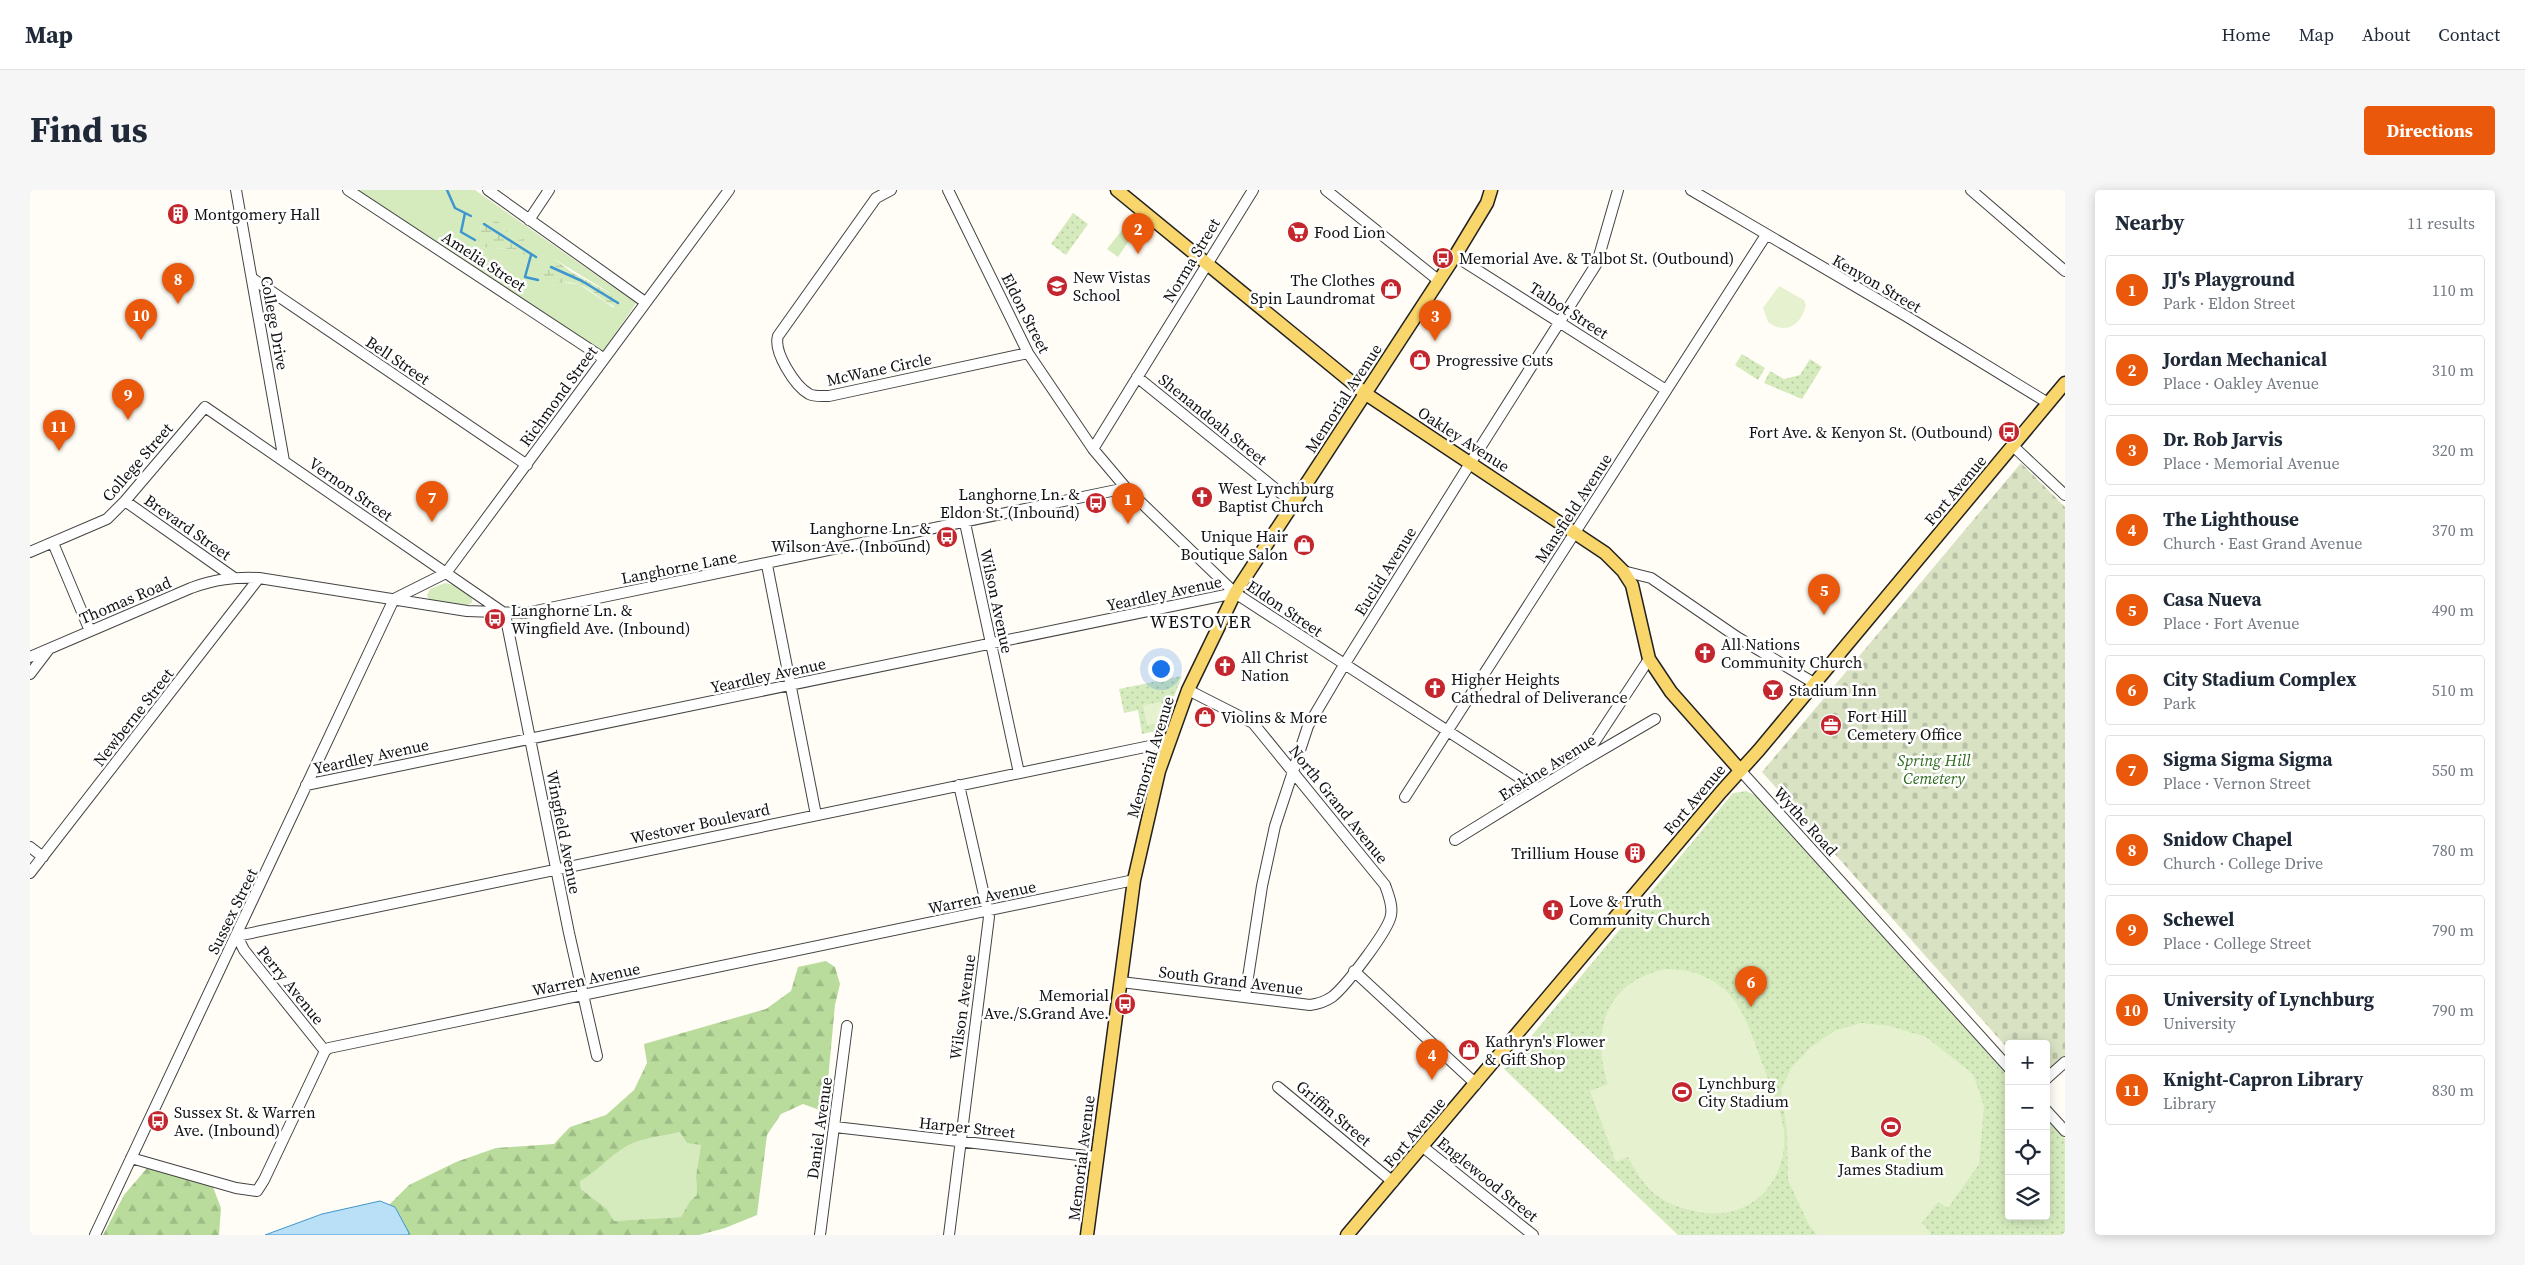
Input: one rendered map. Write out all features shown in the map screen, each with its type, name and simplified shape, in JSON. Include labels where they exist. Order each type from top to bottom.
[{"type":"main road","name":"Oakley Avenue","points":[[1117,190],[1366,394],[1575,531],[1605,553],[1623,571]]},
{"type":"main road","name":"Memorial Avenue","points":[[1087,1235],[1134,880],[1148,813],[1169,742],[1188,690],[1235,594],[1455,256],[1487,203],[1491,190]]},
{"type":"main road","name":"Fort Avenue","points":[[1348,1235],[1814,684],[2065,383]]},
{"type":"main road","name":"Wythe Road","points":[[1623,571],[1632,585],[1649,658],[1671,692],[1740,770]]},
{"type":"street","name":"College Drive","points":[[236,190],[284,461]]},
{"type":"street","name":"Amelia Street","points":[[348,190],[604,358]]},
{"type":"street","points":[[488,190],[645,302]]},
{"type":"street","points":[[529,220],[549,190]]},
{"type":"street","name":"Richmond Street","points":[[394,600],[446,573],[729,190]]},
{"type":"street","name":"McWane Circle","points":[[891,190],[876,198],[778,336],[776,341],[779,356],[802,389],[814,396],[829,396],[1028,353]]},
{"type":"street","name":"Eldon Street","points":[[948,190],[1028,353],[1093,449],[1126,488],[1235,594],[1537,790]]},
{"type":"street","name":"Norma Street","points":[[1093,449],[1253,190]]},
{"type":"street","points":[[1326,190],[1438,280]]},
{"type":"street","name":"Euclid Avenue","points":[[1245,997],[1262,886],[1275,826],[1308,726],[1470,463],[1597,263],[1618,190]]},
{"type":"street","name":"Kenyon Street","points":[[1691,190],[1906,316],[2048,403]]},
{"type":"street","points":[[1971,190],[2065,271]]},
{"type":"street","name":"Mansfield Avenue","points":[[1405,797],[1766,235]]},
{"type":"street","name":"Talbot Street","points":[[1455,256],[1666,390]]},
{"type":"street","name":"Bell Street","points":[[252,279],[527,465]]},
{"type":"street","name":"Shenandoah Street","points":[[1137,377],[1293,503]]},
{"type":"street","name":"Vernon Street","points":[[205,407],[505,614]]},
{"type":"street","name":"College Street","points":[[30,552],[107,519],[125,501],[205,407]]},
{"type":"street","points":[[2013,446],[2064,492]]},
{"type":"street","name":"Langhorne Lane","points":[[233,577],[259,578],[467,611],[505,614],[526,613],[767,565],[1126,488]]},
{"type":"street","name":"Brevard Street","points":[[125,501],[233,577]]},
{"type":"street","name":"Wilson Avenue","points":[[965,523],[1018,773]]},
{"type":"street","points":[[53,543],[90,630]]},
{"type":"street","points":[[767,565],[816,815]]},
{"type":"street","name":"Oakley Avenue","points":[[1623,571],[1641,574],[1814,684]]},
{"type":"street","name":"Thomas Road","points":[[30,657],[191,588],[211,581],[233,577]]},
{"type":"street","name":"Newberne Street","points":[[30,873],[259,578]]},
{"type":"street","name":"Yeardley Avenue","points":[[306,785],[1235,594]]},
{"type":"street","name":"Sussex Street","points":[[95,1235],[394,600]]},
{"type":"street","name":"Wingfield Avenue","points":[[505,614],[582,995],[597,1056]]},
{"type":"street","points":[[30,674],[50,648]]},
{"type":"street","points":[[1583,761],[1649,658]]},
{"type":"street","name":"North Grand Avenue","points":[[1188,690],[1253,723],[1385,884],[1390,899],[1391,914],[1386,929],[1354,971]]},
{"type":"street","name":"Erskine Avenue","points":[[1455,840],[1583,761],[1655,720]]},
{"type":"street","name":"Westover Boulevard","points":[[236,936],[1169,742]]},
{"type":"street","name":"Wythe Road","points":[[1740,770],[2005,1064]]},
{"type":"street","name":"Wilson Avenue","points":[[949,1235],[959,1142],[989,917],[959,785]]},
{"type":"street","points":[[30,847],[43,858]]},
{"type":"street","name":"Warren Avenue","points":[[325,1051],[336,1046],[1134,880]]},
{"type":"street","name":"Perry Avenue","points":[[236,936],[244,950],[325,1051]]},
{"type":"street","points":[[1354,971],[1476,1084]]},
{"type":"street","name":"South Grand Avenue","points":[[1121,982],[1310,1006],[1333,996],[1354,971]]},
{"type":"street","name":"Daniel Avenue","points":[[820,1235],[847,1026]]},
{"type":"street","points":[[131,1158],[236,1188],[257,1191],[325,1051]]},
{"type":"street","points":[[2050,1075],[2065,1062]]},
{"type":"street","name":"Griffin Street","points":[[1278,1087],[1392,1182]]},
{"type":"street","points":[[2050,1114],[2065,1131]]},
{"type":"street","name":"Harper Street","points":[[835,1127],[1096,1157]]},
{"type":"street","name":"Englewood Street","points":[[1423,1147],[1533,1235]]},
{"type":"green space","points":[[358,190],[475,190],[636,303],[603,353]],"holes":[[[491,214],[509,235],[535,255],[527,255],[516,250],[481,247],[480,228]],[[554,259],[610,293],[614,308],[579,284],[553,282]]]},
{"type":"green space","points":[[1073,213],[1088,224],[1066,255],[1051,244]]},
{"type":"green space","points":[[491,214],[515,240],[524,239],[524,246],[536,256],[527,256],[516,250],[481,247],[478,233]]},
{"type":"green space","points":[[1122,230],[1132,236],[1118,257],[1107,249]]},
{"type":"green space","points":[[554,259],[573,273],[624,301],[622,308],[610,305],[584,286],[578,284],[568,282],[543,284],[546,266]]},
{"type":"green space","points":[[1779,286],[1804,300],[1806,305],[1804,312],[1796,323],[1786,328],[1774,326],[1768,322],[1763,308]]},
{"type":"green space","points":[[1742,354],[1765,368],[1758,380],[1735,365]]},
{"type":"green space","points":[[1810,359],[1822,367],[1802,399],[1764,383],[1770,371],[1784,379],[1800,375]]},
{"type":"green space","name":"Spring Hill Cemetery","points":[[2021,463],[2065,507],[2065,1056],[2050,1069],[2050,1040],[2005,1040],[2005,1045],[1762,772]]},
{"type":"green space","points":[[445,583],[458,586],[472,597],[472,603],[466,606],[429,600],[427,595],[430,589]]},
{"type":"green space","points":[[1182,676],[1161,730],[1142,734],[1138,710],[1124,713],[1119,689]]},
{"type":"green space","points":[[1161,702],[1165,722],[1147,725],[1143,705]]},
{"type":"green space","points":[[1746,791],[1757,796],[2005,1073],[2005,1220],[2050,1220],[2050,1122],[2065,1139],[2065,1235],[1678,1235],[1504,1069],[1733,793]]},
{"type":"green space","points":[[826,961],[835,967],[840,984],[835,1005],[825,1112],[803,1104],[781,1114],[767,1135],[757,1215],[725,1228],[699,1235],[408,1235],[395,1207],[389,1205],[409,1185],[456,1162],[496,1148],[554,1144],[570,1127],[606,1115],[634,1090],[647,1063],[644,1044],[766,1009],[791,991],[798,967]],"holes":[[[680,1132],[687,1143],[701,1145],[696,1176],[697,1195],[690,1201],[681,1217],[614,1221],[607,1209],[581,1189],[580,1181],[633,1143]]]},
{"type":"green space","name":"Lynchburg City Stadium","points":[[1665,969],[1682,970],[1706,977],[1720,986],[1733,999],[1747,1024],[1780,1113],[1784,1132],[1784,1150],[1780,1167],[1762,1195],[1734,1211],[1717,1213],[1699,1212],[1674,1205],[1648,1188],[1628,1157],[1616,1162],[1590,1091],[1608,1084],[1601,1046],[1603,1028],[1608,1011],[1616,997],[1629,985],[1645,976]]},
{"type":"green space","name":"Bank of the James Stadium","points":[[1861,1023],[1890,1026],[1926,1037],[1973,1074],[1984,1106],[1979,1164],[1948,1208],[1938,1202],[1922,1223],[1931,1233],[1929,1235],[1817,1235],[1809,1225],[1788,1180],[1787,1132],[1781,1090],[1791,1068],[1810,1048],[1834,1031]]},
{"type":"green space","points":[[680,1132],[701,1145],[696,1176],[697,1195],[690,1201],[681,1217],[614,1221],[607,1209],[581,1189],[580,1180],[627,1146],[647,1139]]},
{"type":"green space","points":[[148,1167],[213,1187],[221,1208],[219,1235],[103,1235],[124,1195]]},
{"type":"water","points":[[380,1201],[395,1207],[409,1233],[408,1235],[265,1235],[322,1214]]},
{"type":"waterway","points":[[447,190],[455,208],[471,216]]},
{"type":"waterway","points":[[465,213],[461,232],[475,240]]},
{"type":"waterway","points":[[484,224],[536,257]]},
{"type":"waterway","points":[[531,255],[525,277],[538,280]]},
{"type":"waterway","points":[[551,267],[582,281],[618,303]]},
{"type":"place","name":"Montgomery Hall","points":[[178,214]]},
{"type":"place","name":"Food Lion","points":[[1298,232]]},
{"type":"place","name":"Jordan Mechanical","points":[[1138,254]]},
{"type":"place","name":"Memorial Ave. & Talbot St. (Outbound)","points":[[1443,258]]},
{"type":"place","name":"New Vistas School","points":[[1057,286]]},
{"type":"place","name":"The Clothes Spin Laundromat","points":[[1391,289]]},
{"type":"place","name":"Snidow Chapel","points":[[178,304]]},
{"type":"place","name":"University of Lynchburg","points":[[141,340]]},
{"type":"place","name":"Dr. Rob Jarvis","points":[[1435,341]]},
{"type":"place","name":"Progressive Cuts","points":[[1420,360]]},
{"type":"place","name":"Schewel","points":[[128,420]]},
{"type":"place","name":"Fort Ave. & Kenyon St. (Outbound)","points":[[2009,432]]},
{"type":"place","name":"Knight-Capron Library","points":[[59,451]]},
{"type":"place","name":"West Lynchburg Baptist Church","points":[[1202,497]]},
{"type":"place","name":"Langhorne Ln. & Eldon St. (Inbound)","points":[[1096,503]]},
{"type":"place","name":"Sigma Sigma Sigma","points":[[432,522]]},
{"type":"place","name":"JJ's Playground","points":[[1128,524]]},
{"type":"place","name":"Langhorne Ln. & Wilson Ave. (Inbound)","points":[[947,537]]},
{"type":"place","name":"Unique Hair Boutique Salon","points":[[1304,545]]},
{"type":"place","name":"Casa Nueva","points":[[1824,615]]},
{"type":"place","name":"Langhorne Ln. & Wingfield Ave. (Inbound)","points":[[495,619]]},
{"type":"place","name":"All Nations Community Church","points":[[1705,653]]},
{"type":"place","name":"All Christ Nation","points":[[1225,666]]},
{"type":"place","name":"Higher Heights Cathedral of Deliverance","points":[[1435,688]]},
{"type":"place","name":"Stadium Inn","points":[[1773,690]]},
{"type":"place","name":"Violins & More","points":[[1205,717]]},
{"type":"place","name":"Fort Hill Cemetery Office","points":[[1831,725]]},
{"type":"place","name":"Trillium House","points":[[1635,853]]},
{"type":"place","name":"Love & Truth Community Church","points":[[1553,910]]},
{"type":"place","name":"Memorial Ave./S.Grand Ave.","points":[[1125,1004]]},
{"type":"place","name":"City Stadium Complex","points":[[1751,1007]]},
{"type":"place","name":"Kathryn's Flower & Gift Shop","points":[[1469,1050]]},
{"type":"place","name":"The Lighthouse","points":[[1432,1080]]},
{"type":"place","name":"Lynchburg City Stadium","points":[[1682,1092]]},
{"type":"place","name":"Sussex St. & Warren Ave. (Inbound)","points":[[158,1121]]},
{"type":"place","name":"Bank of the James Stadium","points":[[1891,1127]]},
{"type":"district","name":"WESTOVER","points":[[1201,621]]}]
